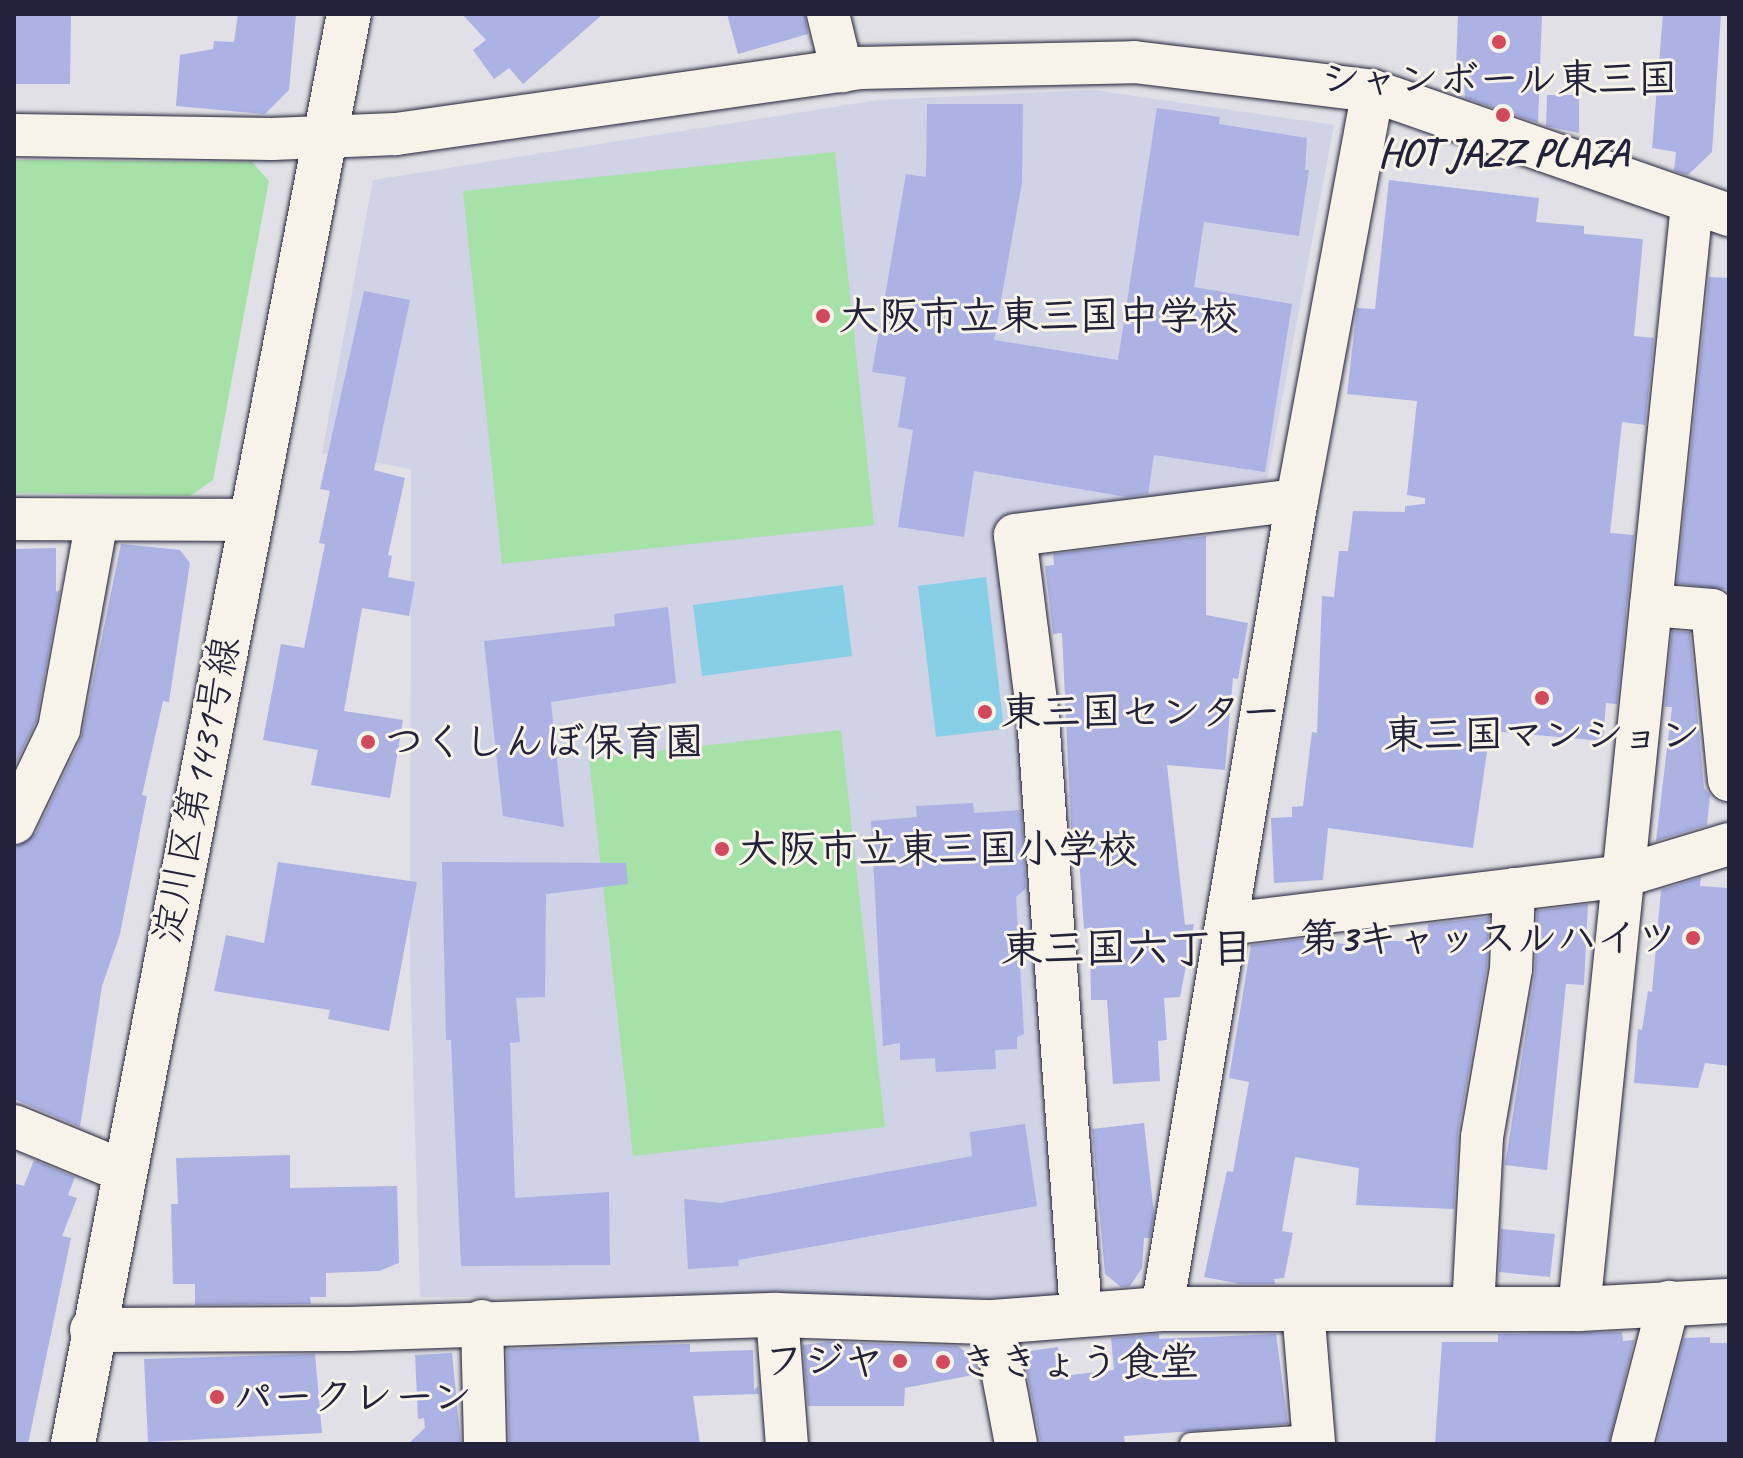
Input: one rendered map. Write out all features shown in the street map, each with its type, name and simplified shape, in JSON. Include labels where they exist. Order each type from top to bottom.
[{"type":"street","name":"淀川区第1431号線","points":[[73,1444],[92,1330],[248,520],[349,14]]},
{"type":"street","points":[[828,14],[842,71]]},
{"type":"street","points":[[14,135],[324,137],[396,134],[842,71],[1134,62],[1373,91],[1710,209],[1651,605],[1579,1309]]},
{"type":"street","points":[[1162,1309],[1297,500],[1373,91]]},
{"type":"street","points":[[1081,1313],[1038,717],[1015,535],[1297,500]]},
{"type":"street","points":[[14,519],[248,520]]},
{"type":"street","points":[[14,823],[59,729],[97,520]]},
{"type":"street","points":[[1651,605],[1712,610],[1729,780]]},
{"type":"street","points":[[1227,924],[1623,876],[1729,844]]},
{"type":"street","points":[[1473,1309],[1482,1137],[1511,969],[1514,889]]},
{"type":"street","points":[[14,1126],[123,1171]]},
{"type":"street","points":[[92,1330],[348,1329],[482,1321],[777,1315],[993,1322],[1162,1309],[1579,1309],[1729,1301]]},
{"type":"street","points":[[1632,1444],[1669,1302]]},
{"type":"street","points":[[1303,1309],[1314,1440]]},
{"type":"street","points":[[777,1315],[787,1444]]},
{"type":"street","points":[[482,1321],[485,1444]]},
{"type":"street","points":[[993,1322],[1016,1444]]},
{"type":"lane","points":[[1191,1444],[1314,1440]]},
{"type":"shaded area","points":[[1094,90],[1334,125],[1267,479],[1000,527],[1027,732],[1045,1129],[1066,1283],[1048,1298],[420,1297],[410,965],[411,469],[322,453],[373,180],[878,100]]},
{"type":"green space","points":[[835,152],[874,525],[502,564],[463,191]]},
{"type":"green space","points":[[14,160],[252,162],[269,181],[213,480],[190,496],[14,493]]},
{"type":"green space","points":[[841,730],[885,1127],[633,1156],[589,759]]},
{"type":"water","points":[[986,577],[1004,729],[936,737],[918,586]]},
{"type":"water","points":[[843,585],[852,656],[702,676],[693,605]]},
{"type":"building","points":[[14,14],[71,14],[70,84],[14,84]]},
{"type":"building","points":[[238,14],[296,14],[289,90],[265,114],[176,106],[180,55],[213,49],[214,41],[234,42]]},
{"type":"building","points":[[462,14],[603,14],[523,84],[509,68],[494,79],[473,50],[486,40]]},
{"type":"building","points":[[727,14],[805,14],[808,34],[738,54]]},
{"type":"building","name":"シャンボール東三国","points":[[1458,14],[1542,14],[1538,123],[1465,98],[1463,70],[1456,70]]},
{"type":"building","points":[[1663,14],[1721,14],[1712,152],[1688,175],[1674,171],[1676,152],[1652,148]]},
{"type":"building","points":[[1547,95],[1579,95],[1579,133],[1546,126]]},
{"type":"building","points":[[927,104],[1023,104],[1022,182],[994,340],[1118,360],[1157,108],[1220,117],[1219,124],[1307,138],[1305,170],[1309,170],[1299,236],[1204,222],[1194,287],[1292,304],[1265,472],[1154,455],[1148,494],[1127,497],[974,471],[964,537],[898,527],[913,430],[898,427],[906,377],[872,372],[906,174],[926,177]]},
{"type":"building","points":[[1389,180],[1539,198],[1536,222],[1584,226],[1584,234],[1643,239],[1634,336],[1654,338],[1645,425],[1622,422],[1610,533],[1634,535],[1617,704],[1606,703],[1603,741],[1490,731],[1473,848],[1328,828],[1323,880],[1274,883],[1271,818],[1292,817],[1292,807],[1303,806],[1312,732],[1317,733],[1322,596],[1334,597],[1339,551],[1348,551],[1353,511],[1405,512],[1405,506],[1425,504],[1425,498],[1407,495],[1417,401],[1347,394],[1357,308],[1375,309]]},
{"type":"building","points":[[1709,277],[1729,278],[1728,590],[1677,583]]},
{"type":"building","points":[[364,291],[410,300],[374,470],[405,478],[388,555],[392,556],[388,577],[415,582],[409,616],[362,608],[344,711],[403,720],[390,798],[311,785],[318,750],[263,740],[281,644],[304,648],[325,544],[319,543],[330,491],[320,489]]},
{"type":"building","points":[[1206,536],[1206,615],[1248,623],[1238,679],[1233,678],[1225,770],[1167,765],[1185,925],[1194,924],[1180,997],[1164,998],[1167,1040],[1158,1041],[1160,1081],[1113,1084],[1107,1000],[1091,1000],[1090,928],[1084,929],[1078,844],[1072,849],[1062,633],[1053,634],[1045,566],[1054,565],[1053,554]]},
{"type":"building","points":[[121,544],[180,550],[190,563],[169,702],[163,701],[142,795],[147,796],[120,934],[102,986],[80,1127],[14,1099],[14,847],[36,833],[81,739]]},
{"type":"building","points":[[56,548],[56,592],[60,590],[36,722],[14,767],[14,549]]},
{"type":"building","points":[[668,607],[676,683],[551,702],[564,827],[503,816],[484,641],[615,626],[614,614]]},
{"type":"building","points":[[1672,631],[1690,632],[1704,788],[1710,795],[1707,825],[1656,841],[1672,707],[1665,707]]},
{"type":"building","points":[[973,803],[974,813],[1021,810],[1026,888],[1016,897],[1024,1034],[1017,1037],[1017,1049],[995,1050],[996,1069],[936,1072],[935,1058],[900,1060],[900,1043],[883,1046],[871,821],[917,817],[916,806]]},
{"type":"building","points":[[278,862],[417,882],[389,1031],[328,1019],[330,1010],[214,991],[226,935],[264,943]]},
{"type":"building","points":[[442,862],[626,863],[628,884],[546,894],[545,997],[516,998],[520,1042],[510,1043],[515,1198],[609,1192],[610,1265],[461,1266],[451,1040],[446,1040]]},
{"type":"building","points":[[1701,877],[1700,886],[1729,888],[1729,1066],[1705,1063],[1698,1088],[1634,1083],[1638,1029],[1642,1030],[1648,991],[1652,992],[1661,890]]},
{"type":"building","points":[[1588,904],[1584,985],[1566,984],[1547,1170],[1505,1165],[1535,973],[1537,911]]},
{"type":"building","points":[[1489,917],[1487,966],[1458,1133],[1454,1209],[1356,1205],[1359,1168],[1295,1157],[1282,1231],[1293,1233],[1284,1278],[1274,1279],[1275,1284],[1241,1284],[1204,1277],[1227,1171],[1233,1172],[1249,1082],[1229,1078],[1251,945],[1309,938],[1361,947],[1362,940],[1427,942],[1428,924]]},
{"type":"building","points":[[1144,1123],[1154,1214],[1150,1238],[1144,1238],[1142,1268],[1130,1286],[1121,1287],[1105,1274],[1092,1129]]},
{"type":"building","points":[[1025,1124],[1037,1206],[738,1260],[739,1266],[688,1269],[684,1199],[720,1203],[972,1156],[970,1132]]},
{"type":"building","points":[[290,1155],[290,1188],[397,1186],[399,1263],[379,1271],[326,1273],[326,1297],[310,1297],[311,1304],[195,1305],[195,1284],[173,1284],[171,1204],[178,1204],[176,1158]]},
{"type":"building","points":[[34,1160],[75,1177],[68,1195],[77,1198],[62,1236],[71,1238],[28,1444],[14,1442],[14,1183],[24,1186]]},
{"type":"building","points":[[1501,1229],[1555,1234],[1550,1277],[1499,1272]]},
{"type":"building","points":[[1622,1332],[1623,1341],[1634,1340],[1609,1444],[1435,1444],[1442,1342],[1498,1342],[1498,1334]]},
{"type":"building","points":[[1159,1334],[1159,1339],[1276,1334],[1288,1424],[1124,1436],[1125,1444],[1041,1444],[1023,1352],[1058,1347],[1062,1376],[1114,1370],[1111,1338]]},
{"type":"building","points":[[1710,1337],[1710,1343],[1729,1343],[1729,1444],[1657,1444],[1684,1338]]},
{"type":"building","points":[[827,1342],[958,1346],[976,1361],[978,1374],[905,1388],[904,1406],[808,1406],[803,1345]]},
{"type":"building","points":[[690,1344],[690,1352],[753,1350],[754,1390],[758,1386],[759,1394],[693,1396],[700,1444],[509,1444],[507,1349]]},
{"type":"building","points":[[452,1353],[461,1444],[408,1444],[425,1428],[424,1418],[418,1419],[415,1355]]},
{"type":"building","name":"パークレーン","points":[[315,1354],[322,1433],[148,1442],[144,1359]]},
{"type":"place","name":"シャンボール東三国","points":[[1499,42]]},
{"type":"place","name":"HOT JAZZ PLAZA","points":[[1503,115]]},
{"type":"place","name":"大阪市立東三国中学校","points":[[823,316]]},
{"type":"place","name":"東三国マンション","points":[[1542,698]]},
{"type":"place","name":"東三国センター","points":[[985,712]]},
{"type":"place","name":"つくしんぼ保育園","points":[[368,742]]},
{"type":"place","name":"大阪市立東三国小学校","points":[[722,849]]},
{"type":"place","name":"第3キャッスルハイツ","points":[[1693,938]]},
{"type":"place","name":"フジヤ","points":[[900,1361]]},
{"type":"place","name":"ききょう食堂","points":[[943,1362]]},
{"type":"place","name":"パークレーン","points":[[217,1397]]},
{"type":"district","name":"東三国六丁目","points":[[1127,949]]}]
